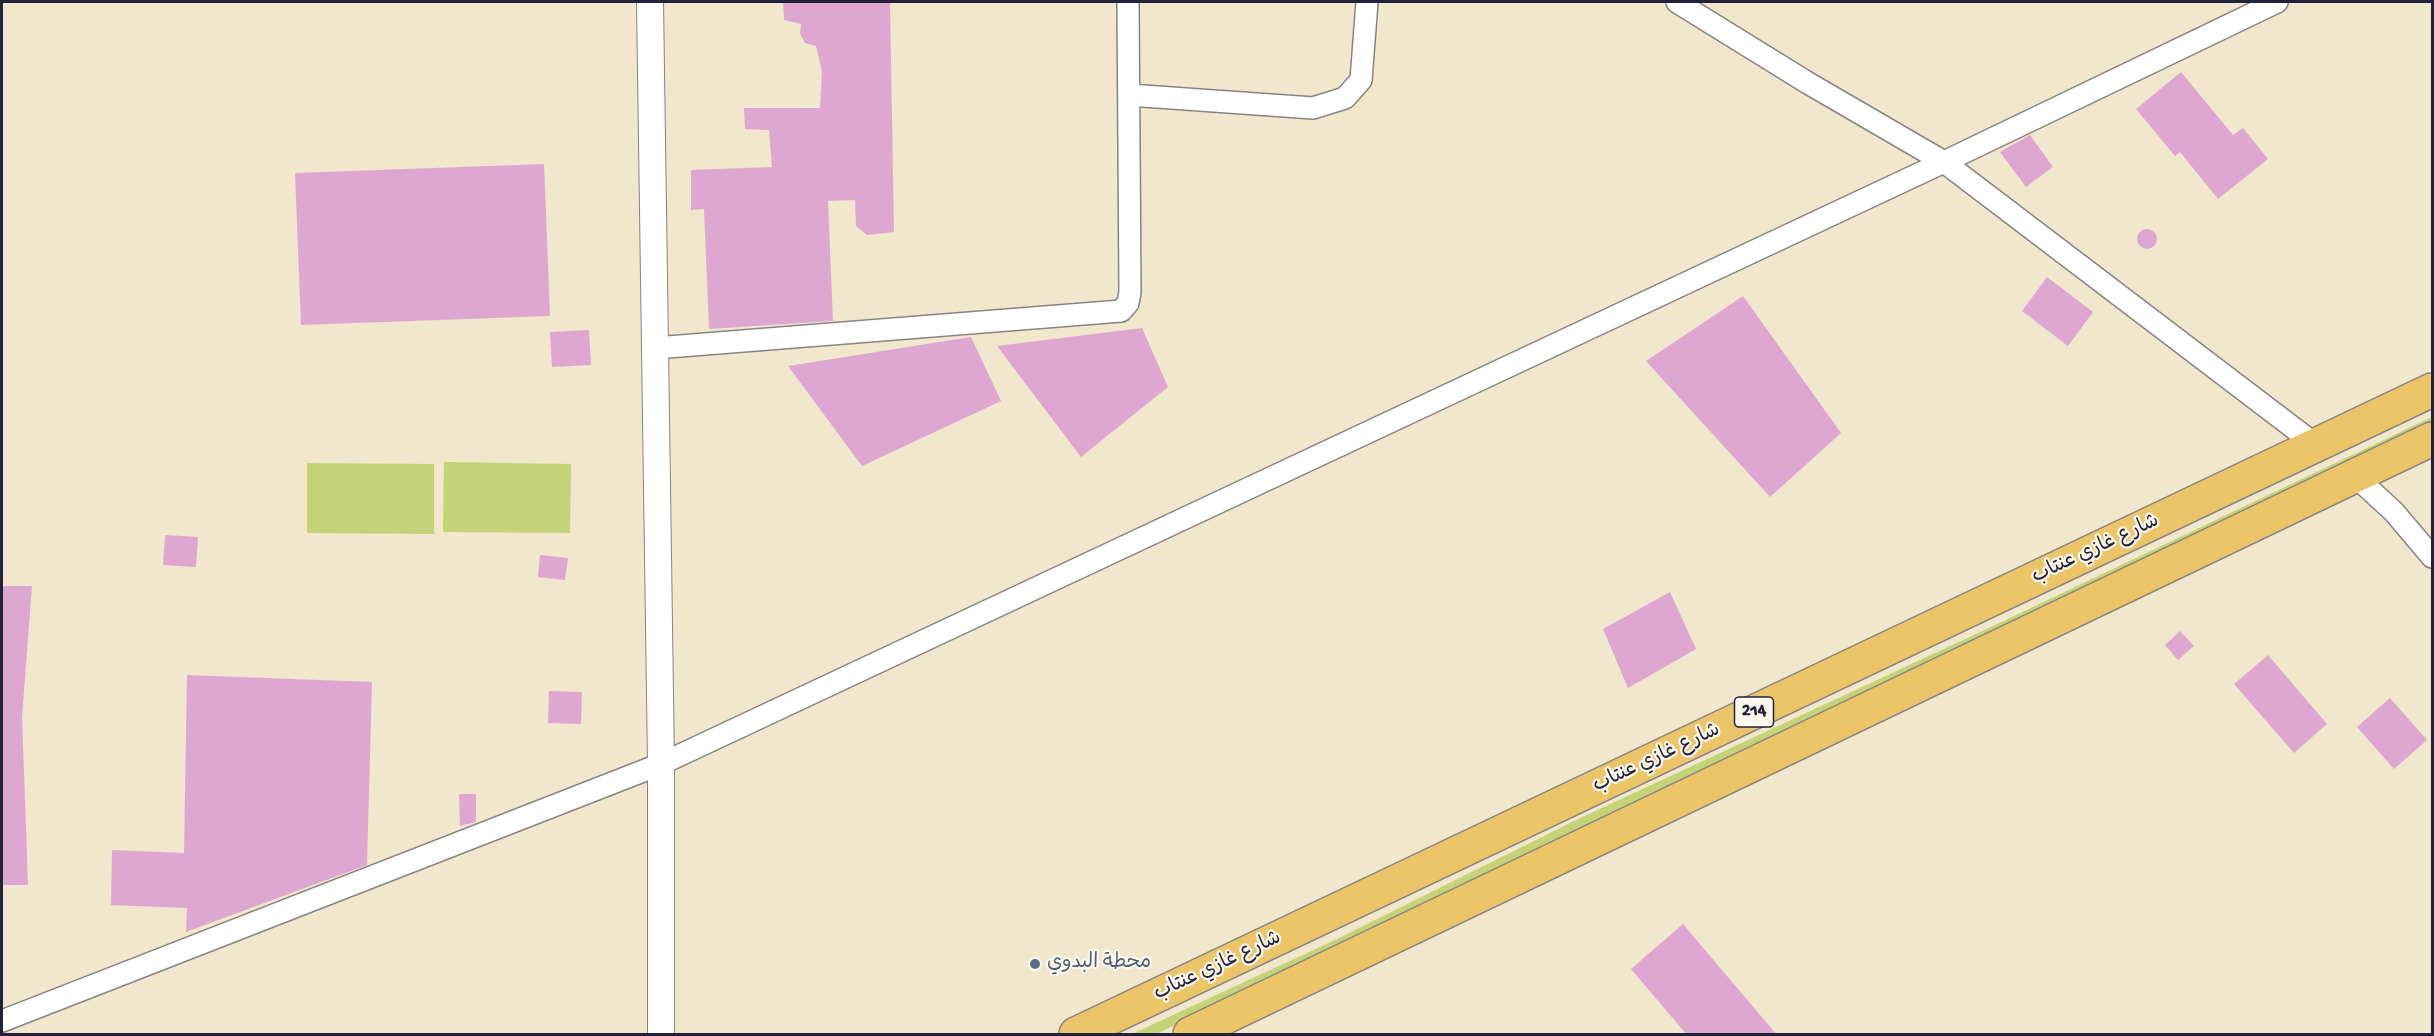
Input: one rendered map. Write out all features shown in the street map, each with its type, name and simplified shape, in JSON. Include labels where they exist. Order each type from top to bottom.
[{"type":"highway","name":"شارع غازي عنتاب","points":[[1076,1035],[2433,390]]},
{"type":"highway","name":"214","points":[[1190,1035],[2433,439]]},
{"type":"street","points":[[650,2],[661,764],[661,1035]]},
{"type":"street","points":[[655,348],[1121,311],[1128,303],[1130,292],[1128,2]]},
{"type":"street","points":[[1129,95],[1313,108],[1345,98],[1361,80],[1367,2]]},
{"type":"street","points":[[1677,2],[1808,83],[1944,162],[2316,445]]},
{"type":"street","points":[[2,1022],[661,764],[1944,162],[2277,2]]},
{"type":"street","points":[[2355,476],[2394,512],[2433,557]]},
{"type":"green space","points":[[2432,417],[2432,427],[1156,1034],[1132,1034],[1335,940],[1576,820],[1991,627]]},
{"type":"green space","points":[[444,462],[571,464],[570,533],[443,532]]},
{"type":"green space","points":[[307,463],[434,464],[434,534],[307,533]]},
{"type":"building","points":[[783,2],[890,2],[894,232],[867,235],[856,226],[855,200],[828,201],[833,321],[709,329],[704,209],[691,210],[691,170],[772,167],[769,130],[745,129],[744,108],[820,108],[822,71],[816,46],[805,43],[800,34],[801,24],[784,20]]},
{"type":"building","points":[[2181,72],[2233,135],[2243,128],[2268,159],[2218,199],[2180,152],[2175,156],[2136,109]]},
{"type":"building","points":[[2030,135],[2053,167],[2026,187],[2000,152]]},
{"type":"building","points":[[544,164],[550,316],[301,325],[295,173]]},
{"type":"building","points":[[2147,229],[2154,232],[2157,239],[2154,246],[2147,249],[2140,246],[2137,239],[2140,232]]},
{"type":"building","points":[[2047,277],[2093,312],[2068,346],[2022,311]]},
{"type":"building","points":[[1743,296],[1841,433],[1770,497],[1646,361]]},
{"type":"building","points":[[1142,328],[1168,387],[1081,457],[997,346]]},
{"type":"building","points":[[589,330],[591,365],[552,367],[550,332]]},
{"type":"building","points":[[971,337],[1001,401],[862,466],[788,366]]},
{"type":"building","points":[[165,535],[198,537],[196,567],[163,565]]},
{"type":"building","points":[[540,555],[568,558],[565,580],[538,577]]},
{"type":"building","points":[[2,586],[32,586],[22,717],[28,885],[2,885]]},
{"type":"building","points":[[1670,592],[1696,649],[1628,688],[1603,629]]},
{"type":"building","points":[[2180,631],[2194,646],[2178,660],[2165,645]]},
{"type":"building","points":[[2268,655],[2327,724],[2294,753],[2234,684]]},
{"type":"building","points":[[187,675],[372,682],[367,865],[186,932],[187,908],[111,905],[112,850],[184,853]]},
{"type":"building","points":[[549,691],[582,692],[581,724],[548,723]]},
{"type":"building","points":[[2390,698],[2427,740],[2394,769],[2357,727]]},
{"type":"building","points":[[459,794],[476,794],[476,822],[460,826]]},
{"type":"building","points":[[1683,924],[1777,1035],[1687,1035],[1631,969]]},
{"type":"place","name":"محطة البدوي","points":[[1035,964]]}]
